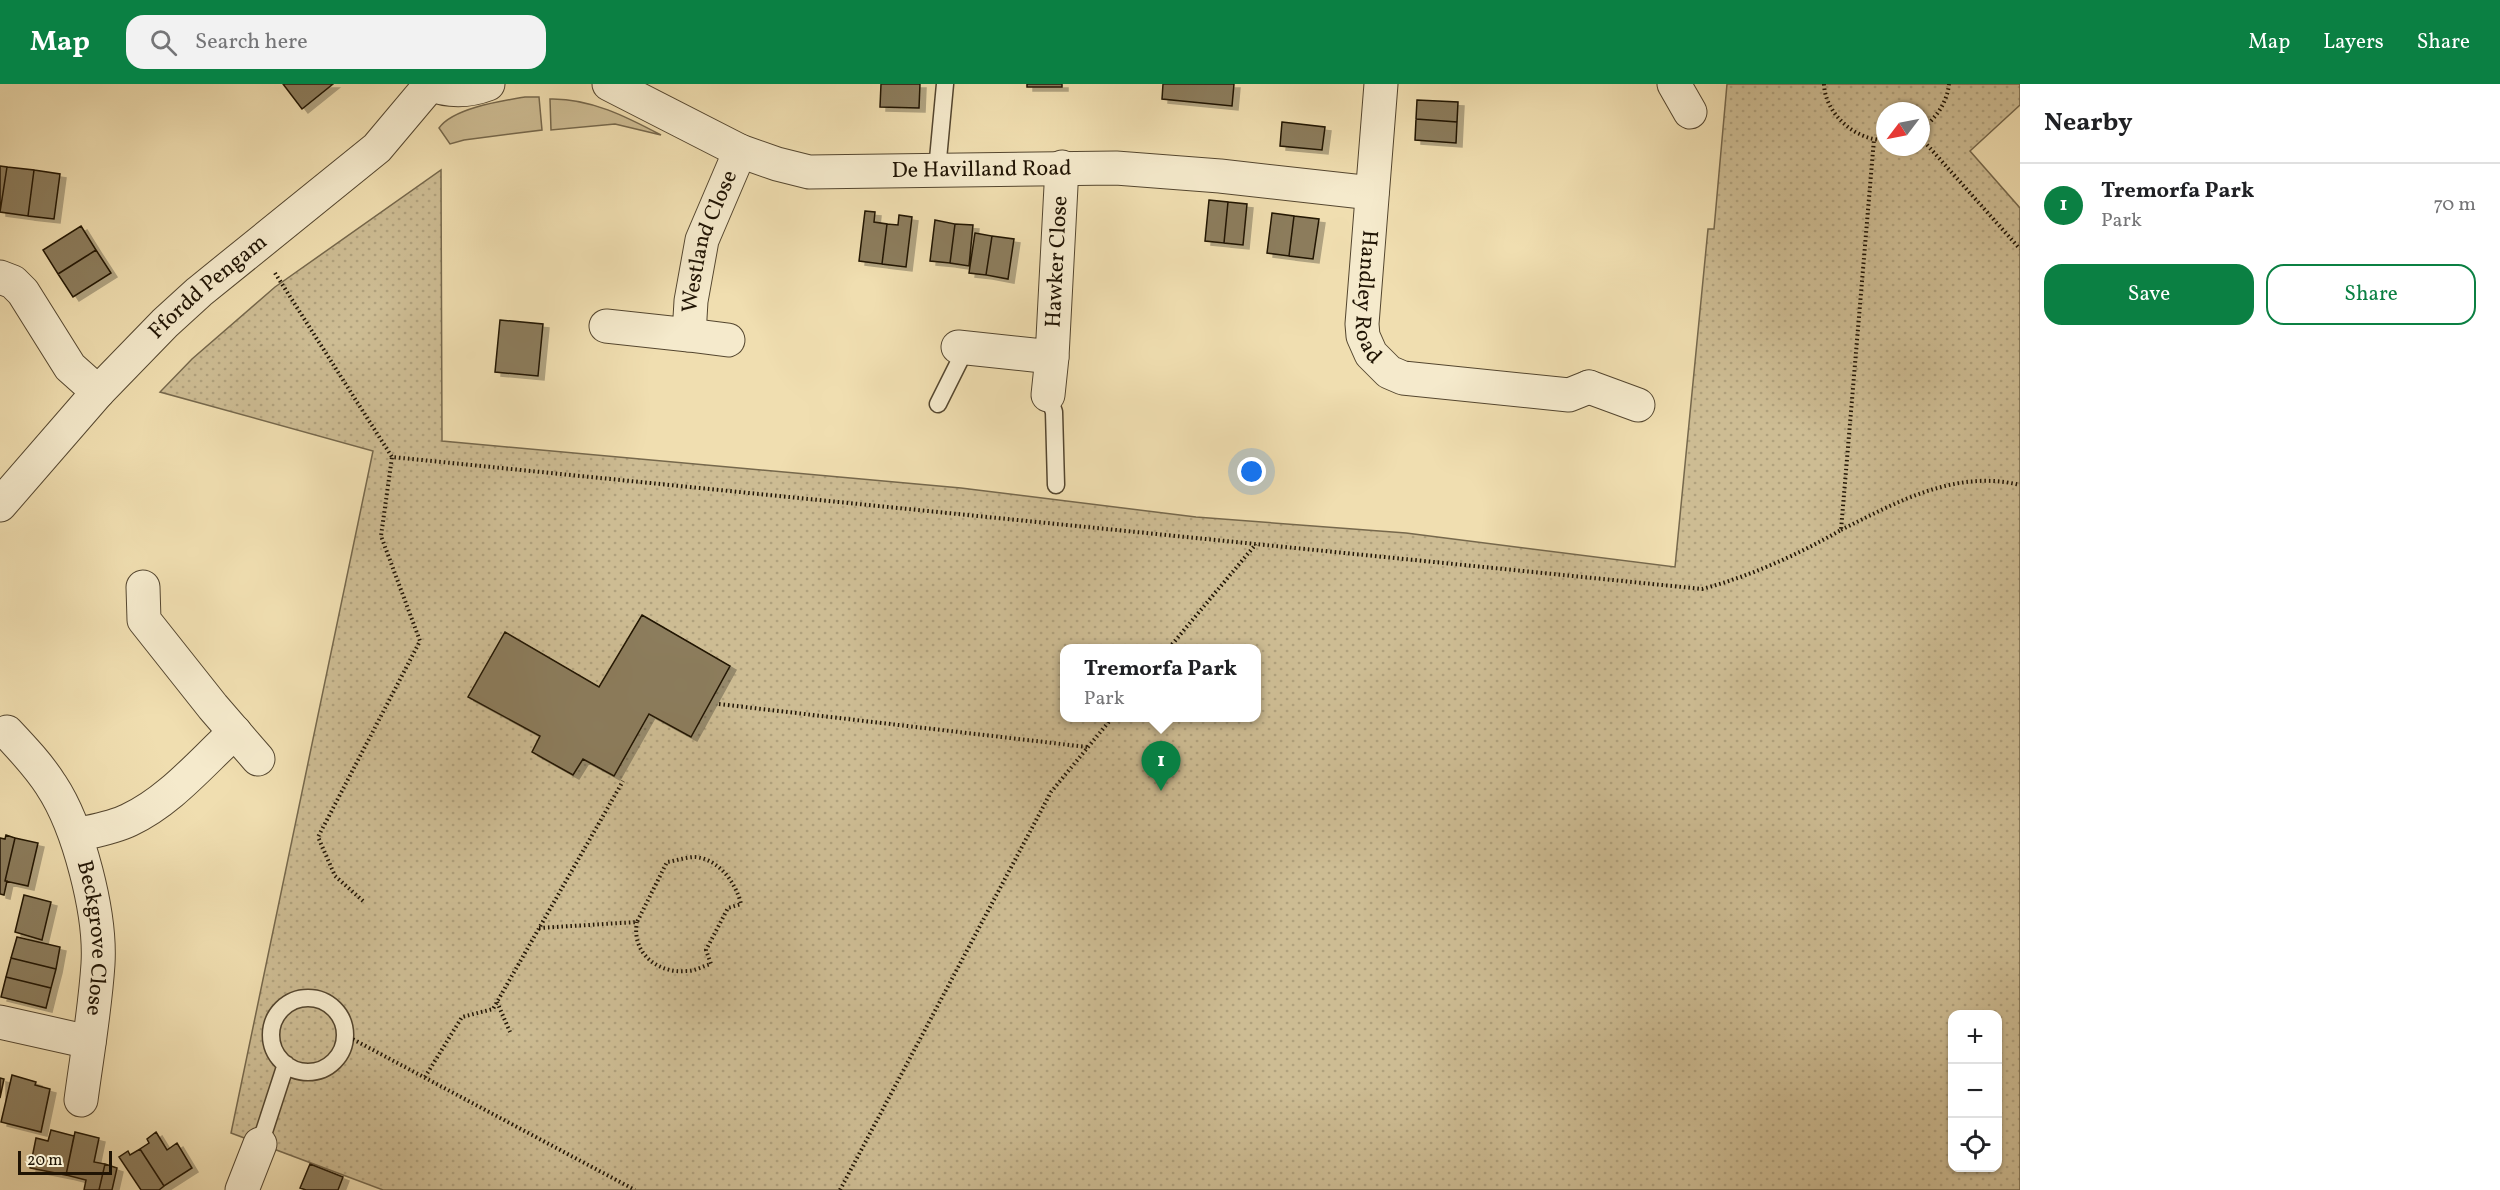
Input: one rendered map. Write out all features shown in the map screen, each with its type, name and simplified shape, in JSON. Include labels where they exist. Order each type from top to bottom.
[{"type":"street","points":[[430,84],[451,91],[473,90],[488,84]]},
{"type":"street","name":"Ffordd Pengam","points":[[0,505],[99,392],[165,323],[257,244],[377,148],[430,84]]},
{"type":"street","name":"De Havilland Road","points":[[609,84],[740,151],[809,172],[1062,167],[1154,170],[1371,192]]},
{"type":"street","name":"Handley Road","points":[[1381,84],[1362,324],[1367,346],[1378,363],[1389,372],[1416,381],[1569,395],[1589,374],[1638,405]]},
{"type":"street","points":[[1674,84],[1690,112]]},
{"type":"street","name":"Westland Close","points":[[689,335],[691,301],[702,240],[740,151]]},
{"type":"street","name":"Hawker Close","points":[[1048,395],[1062,167]]},
{"type":"street","points":[[0,277],[13,282],[23,292],[70,367],[99,392]]},
{"type":"street","name":"Westland Close","points":[[606,326],[728,340]]},
{"type":"street","name":"Hawker Close","points":[[962,347],[1052,357]]},
{"type":"street","points":[[143,587],[144,620],[258,759]]},
{"type":"street","name":"Beckgrove Close","points":[[2,724],[53,787],[76,835],[92,903],[98,937],[98,963],[81,1100]]},
{"type":"street","name":"Beckgrove Close","points":[[76,835],[127,821],[142,814],[160,801],[235,732]]},
{"type":"street","name":"Beckgrove Close","points":[[0,1022],[89,1042]]},
{"type":"street","points":[[242,1190],[260,1144]]},
{"type":"lane","points":[[937,170],[945,84]]},
{"type":"lane","points":[[938,404],[962,347]]},
{"type":"lane","points":[[1048,395],[1054,412],[1056,485]]},
{"type":"lane","points":[[306,998],[329,1005],[338,1013],[345,1035],[340,1053],[328,1066],[317,1071],[304,1072],[292,1069],[286,1064],[274,1051],[271,1039],[276,1016],[294,1000],[306,998]]},
{"type":"lane","points":[[260,1144],[286,1064]]},
{"type":"path","points":[[1824,84],[1831,108],[1843,124],[1860,136],[1874,139],[1840,530]]},
{"type":"path","points":[[1930,123],[1943,106],[1949,84]]},
{"type":"path","points":[[1930,148],[2020,249]]},
{"type":"path","points":[[257,244],[392,457],[381,536],[420,641],[318,837],[335,876],[363,901]]},
{"type":"path","points":[[392,457],[1702,589],[1730,582],[1802,552],[1840,530],[1904,499],[1940,488],[1998,480],[2020,485]]},
{"type":"path","points":[[1172,644],[1257,544]]},
{"type":"path","points":[[719,704],[1087,747]]},
{"type":"path","points":[[840,1190],[1051,792],[1108,722]]},
{"type":"path","points":[[425,1077],[462,1017],[493,1009],[623,781]]},
{"type":"path","points":[[695,857],[716,864],[737,889],[741,904],[728,908],[711,939],[706,950],[711,964],[688,971],[666,970],[651,962],[640,950],[635,935],[637,922],[667,862],[695,857]]},
{"type":"path","points":[[539,928],[637,922]]},
{"type":"path","points":[[497,1002],[510,1032]]},
{"type":"path","points":[[345,1035],[635,1190]]},
{"type":"shaded area","points":[[1727,84],[2020,84],[2020,105],[1970,151],[2020,208],[2020,1190],[383,1190],[231,1133],[373,451],[160,392],[192,359],[275,287],[441,170],[442,441],[961,488],[1196,517],[1406,533],[1675,567],[1708,229],[1714,229]]},
{"type":"shaded area","points":[[525,97],[539,97],[542,130],[464,140],[450,144],[439,128],[455,115],[466,110]]},
{"type":"shaded area","points":[[550,99],[594,105],[621,115],[661,135],[615,124],[551,130]]},
{"type":"building","points":[[283,84],[333,84],[302,109]]},
{"type":"building","points":[[881,84],[920,84],[919,108],[880,107]]},
{"type":"building","points":[[1027,84],[1062,84],[1062,87],[1027,87]]},
{"type":"building","points":[[1163,84],[1234,84],[1232,106],[1162,99]]},
{"type":"building","points":[[1417,100],[1458,102],[1457,122],[1416,119]]},
{"type":"building","points":[[1416,119],[1457,122],[1456,143],[1415,140]]},
{"type":"building","points":[[1282,122],[1325,127],[1322,150],[1280,146]]},
{"type":"building","points":[[0,166],[7,167],[0,212]]},
{"type":"building","points":[[7,167],[34,170],[28,216],[0,212]]},
{"type":"building","points":[[34,170],[60,174],[54,219],[28,216]]},
{"type":"building","points":[[1209,200],[1228,202],[1224,243],[1205,241]]},
{"type":"building","points":[[1228,202],[1247,204],[1243,245],[1224,243]]},
{"type":"building","points":[[865,211],[875,212],[874,222],[887,224],[882,264],[859,261]]},
{"type":"building","points":[[1272,213],[1294,216],[1289,256],[1267,253]]},
{"type":"building","points":[[899,215],[912,217],[906,267],[882,264],[887,224],[898,225]]},
{"type":"building","points":[[1294,216],[1319,219],[1313,259],[1289,256]]},
{"type":"building","points":[[935,220],[955,224],[950,263],[930,261]]},
{"type":"building","points":[[955,224],[973,225],[969,266],[950,263]]},
{"type":"building","points":[[81,226],[96,250],[58,274],[43,250]]},
{"type":"building","points":[[975,233],[992,236],[986,275],[969,273]]},
{"type":"building","points":[[992,236],[1014,239],[1008,279],[986,275]]},
{"type":"building","points":[[96,250],[111,273],[73,297],[58,274]]},
{"type":"building","points":[[500,320],[543,324],[538,376],[495,372]]},
{"type":"building","points":[[642,615],[730,666],[691,737],[649,714],[614,776],[583,759],[573,775],[532,752],[540,736],[468,697],[505,632],[599,687]]},
{"type":"building","points":[[6,835],[15,838],[4,895],[0,894],[0,838],[5,839]]},
{"type":"building","points":[[15,838],[38,843],[28,886],[5,881]]},
{"type":"building","points":[[24,895],[51,902],[42,940],[15,932]]},
{"type":"building","points":[[17,937],[60,947],[56,969],[11,958]]},
{"type":"building","points":[[11,958],[56,969],[51,988],[6,977]]},
{"type":"building","points":[[6,977],[51,988],[46,1008],[1,997]]},
{"type":"building","points":[[12,1075],[50,1089],[41,1132],[1,1122]]},
{"type":"building","points":[[0,1078],[4,1079],[0,1098]]},
{"type":"building","points":[[51,1130],[74,1136],[66,1175],[30,1168],[36,1138],[48,1141]]},
{"type":"building","points":[[75,1132],[99,1138],[94,1162],[105,1164],[99,1190],[84,1190],[86,1180],[66,1175]]},
{"type":"building","points":[[156,1132],[167,1150],[177,1143],[192,1168],[164,1186],[140,1149],[149,1143],[147,1139]]},
{"type":"building","points":[[140,1149],[164,1186],[159,1190],[141,1190],[119,1157],[128,1151],[130,1155]]},
{"type":"building","points":[[105,1164],[117,1168],[112,1190],[99,1190]]},
{"type":"building","points":[[310,1164],[343,1177],[338,1190],[300,1188]]},
{"type":"place","name":"Tremorfa Park","points":[[1161,791]]}]
